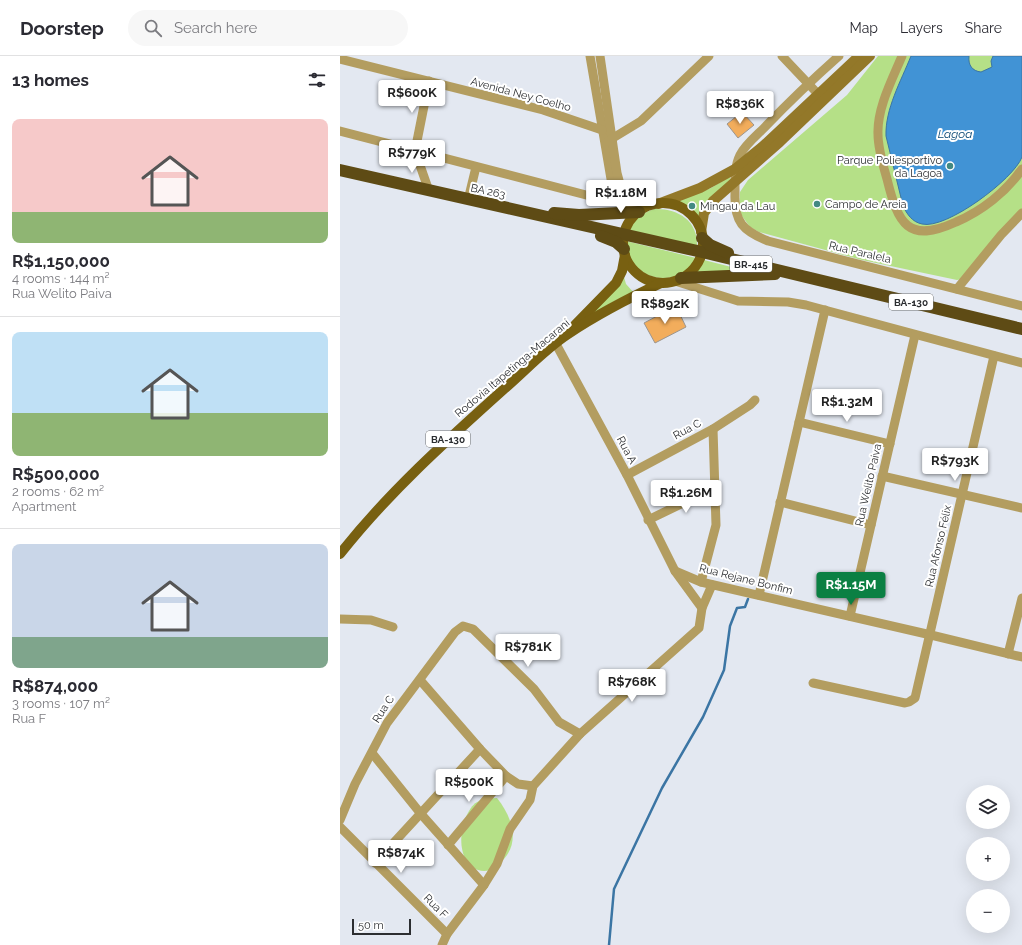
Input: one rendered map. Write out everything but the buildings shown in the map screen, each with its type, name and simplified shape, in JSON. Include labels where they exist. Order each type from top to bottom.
[{"type":"highway","name":"BA 263","points":[[340,170],[514,210]]},
{"type":"highway","points":[[514,210],[579,215],[641,211]]},
{"type":"highway","points":[[514,210],[600,235],[616,242],[624,252]]},
{"type":"highway","name":"BR-415","points":[[514,210],[800,275]]},
{"type":"highway","points":[[702,235],[723,251],[800,275]]},
{"type":"highway","points":[[678,280],[754,274],[800,275]]},
{"type":"highway","name":"BA-130","points":[[800,275],[1022,329]]},
{"type":"main road","points":[[566,335],[616,283],[622,270],[624,235],[629,222],[641,211],[700,188],[735,169],[859,56]]},
{"type":"main road","points":[[624,252],[631,267],[642,277],[661,283],[678,280],[696,265],[702,252],[704,213],[707,207],[780,142],[870,56]]},
{"type":"main road","points":[[658,204],[672,205],[684,210],[694,220],[702,235]]},
{"type":"main road","name":"Rodovia Itapetinga-Macaraní","points":[[340,554],[363,525],[455,432],[566,335],[604,310],[661,283]]},
{"type":"street","points":[[590,56],[602,130],[608,141]]},
{"type":"street","points":[[600,56],[608,141],[617,173],[621,195]]},
{"type":"street","points":[[608,141],[642,121],[709,56]]},
{"type":"street","points":[[782,56],[818,94]]},
{"type":"street","points":[[735,169],[739,156],[744,148],[808,84],[839,56]]},
{"type":"street","points":[[902,56],[881,112],[878,134],[891,195],[898,215],[907,226],[919,231],[930,231],[940,229],[968,217],[997,197],[1022,169]]},
{"type":"street","name":"Avenida Ney Coelho","points":[[340,58],[543,110],[602,130]]},
{"type":"street","points":[[429,82],[416,151],[429,191]]},
{"type":"street","points":[[340,131],[590,196],[602,197],[621,195],[633,202],[641,211]]},
{"type":"street","points":[[468,200],[476,167]]},
{"type":"street","name":"Rua Paralela","points":[[735,169],[735,212],[745,229],[756,236],[775,243],[957,288],[1022,306]]},
{"type":"street","points":[[957,288],[1001,235],[1021,218]]},
{"type":"street","points":[[678,280],[738,301],[788,302],[825,310],[1022,363]]},
{"type":"street","points":[[759,595],[825,310]]},
{"type":"street","name":"Rua Welito Paiva","points":[[850,616],[914,335]]},
{"type":"street","name":"Rua A","points":[[556,344],[627,476],[675,572],[702,608]]},
{"type":"street","name":"Rua Afonso Félix","points":[[814,683],[905,703],[913,700],[917,695],[994,356]]},
{"type":"street","name":"Rua C","points":[[627,476],[713,429],[750,405],[755,400]]},
{"type":"street","points":[[799,422],[890,444]]},
{"type":"street","points":[[701,582],[716,525],[713,429]]},
{"type":"street","points":[[882,476],[1022,508]]},
{"type":"street","points":[[648,520],[714,488]]},
{"type":"street","points":[[780,502],[871,525]]},
{"type":"street","name":"Rua Rejane Bonfim","points":[[675,572],[712,585],[1022,657]]},
{"type":"street","points":[[442,945],[447,934],[484,885],[502,853],[510,828],[530,800],[533,786],[580,734],[694,634],[701,622],[702,608],[712,585]]},
{"type":"street","points":[[1008,654],[1022,598]]},
{"type":"street","points":[[340,618],[371,620],[393,627]]},
{"type":"street","name":"Rua C","points":[[340,820],[355,784],[394,712],[420,680],[455,632],[460,628],[466,626],[473,629],[508,662],[544,701],[559,722],[580,734]]},
{"type":"street","points":[[420,680],[480,749],[506,776],[518,784],[533,786]]},
{"type":"street","points":[[375,863],[480,749]]},
{"type":"street","points":[[372,753],[421,814],[484,885]]},
{"type":"street","points":[[448,845],[506,776]]},
{"type":"street","name":"Rua F","points":[[340,827],[447,934]]},
{"type":"green space","name":"Parque Poliesportivo da Lagoa","points":[[878,56],[1022,56],[1022,209],[967,278],[957,280],[862,260],[759,232],[750,227],[739,212],[740,192],[748,180],[847,95]]},
{"type":"green space","points":[[729,177],[732,180],[700,224],[684,207],[673,203],[711,188]]},
{"type":"green space","points":[[654,209],[671,211],[684,217],[694,229],[697,246],[629,231],[633,223],[639,217]]},
{"type":"green space","points":[[626,241],[696,258],[690,267],[683,273],[674,277],[654,277],[637,267],[630,259]]},
{"type":"green space","points":[[704,260],[743,270],[693,273]]},
{"type":"green space","points":[[624,277],[626,284],[634,293],[618,299],[592,314]]},
{"type":"green space","points":[[497,798],[507,813],[513,838],[508,854],[502,861],[494,868],[484,871],[476,869],[465,859],[461,843],[463,826],[468,813],[477,802],[485,799]]},
{"type":"water","name":"Lagoa","points":[[911,56],[969,56],[971,67],[981,72],[992,67],[991,61],[993,56],[1022,56],[1022,157],[1006,178],[978,201],[947,219],[933,224],[918,223],[910,217],[903,206],[886,136],[886,126],[891,105]]},
{"type":"waterway","points":[[609,945],[614,889],[662,788],[703,717],[724,670],[730,626],[737,608],[745,607],[748,599]]},
{"type":"place","name":"Parque Poliesportivo da Lagoa","points":[[950,166]]},
{"type":"place","name":"Campo de Areia","points":[[817,204]]},
{"type":"place","name":"Mingau da Lau","points":[[692,206]]}]
